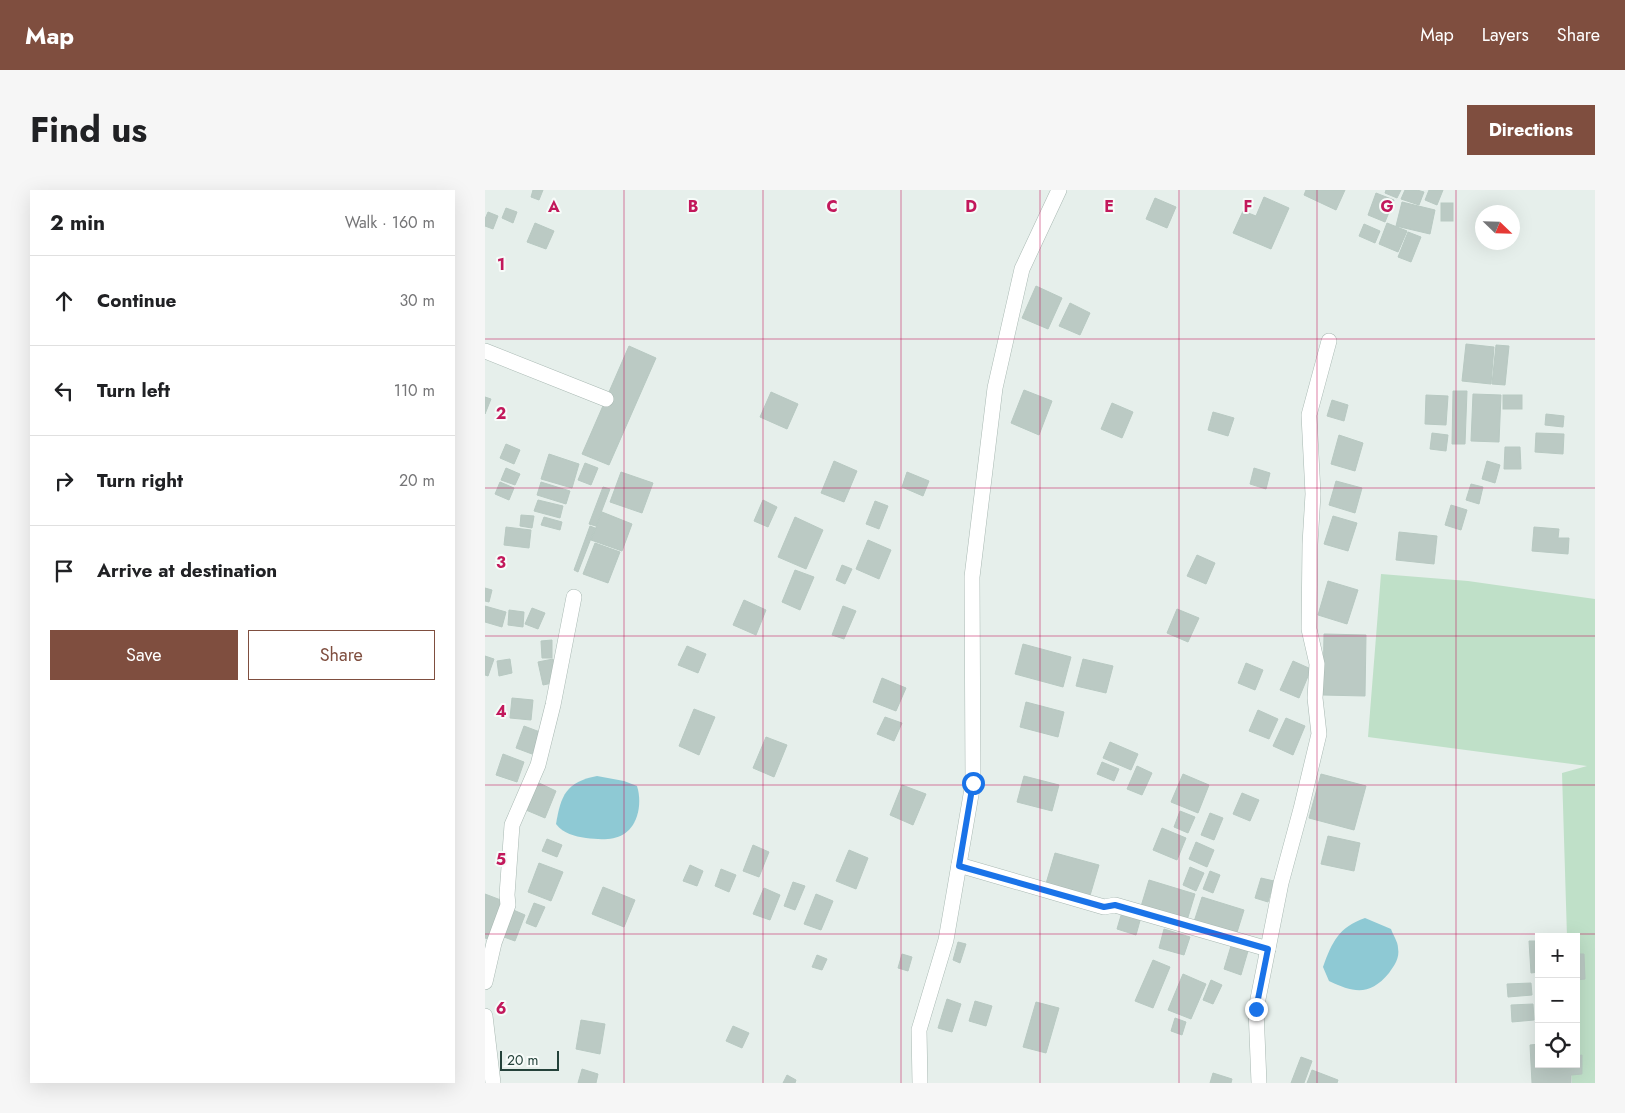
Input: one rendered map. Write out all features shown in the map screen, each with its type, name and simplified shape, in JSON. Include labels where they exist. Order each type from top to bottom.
[{"type":"street","points":[[920,1083],[919,1030],[946,940],[973,783],[973,577],[995,388],[1022,269],[1059,190]]},
{"type":"street","points":[[1259,1083],[1256,1009],[1281,883],[1319,734],[1315,698],[1317,664],[1309,629],[1309,544],[1313,494],[1309,415],[1329,341]]},
{"type":"street","points":[[485,351],[606,399]]},
{"type":"street","points":[[485,982],[494,942],[508,904],[512,825],[538,764],[553,705],[574,597]]},
{"type":"street","points":[[959,866],[1104,907],[1115,905],[1268,949]]},
{"type":"street","points":[[485,1016],[493,1083]]},
{"type":"green space","points":[[1381,574],[1468,581],[1595,599],[1595,1083],[1572,1083],[1571,1068],[1580,1068],[1580,933],[1567,933],[1562,773],[1587,766],[1368,737]]},
{"type":"water","points":[[597,776],[624,781],[637,786],[639,794],[639,808],[633,824],[623,834],[610,839],[577,836],[566,832],[556,824],[560,805],[567,791],[578,782]]},
{"type":"water","points":[[1365,918],[1391,929],[1397,943],[1398,955],[1393,968],[1375,986],[1368,989],[1354,990],[1329,981],[1323,967],[1338,936],[1349,926]]},
{"type":"building","points":[[533,190],[543,190],[539,200],[531,197]]},
{"type":"building","points":[[1306,190],[1345,190],[1336,210],[1304,195]]},
{"type":"building","points":[[1386,190],[1401,190],[1397,198],[1385,193]]},
{"type":"building","points":[[1405,190],[1424,192],[1419,205],[1401,199]]},
{"type":"building","points":[[1429,190],[1443,190],[1437,205],[1425,200]]},
{"type":"building","points":[[1376,193],[1394,200],[1385,222],[1368,215]]},
{"type":"building","points":[[1264,197],[1289,208],[1271,249],[1233,233],[1243,211],[1256,216]]},
{"type":"building","points":[[1155,198],[1176,207],[1167,228],[1146,219]]},
{"type":"building","points":[[1402,202],[1435,210],[1430,234],[1396,226]]},
{"type":"building","points":[[1441,203],[1453,203],[1453,221],[1441,221]]},
{"type":"building","points":[[506,208],[517,212],[513,223],[502,218]]},
{"type":"building","points":[[488,212],[498,216],[493,229],[485,226]]},
{"type":"building","points":[[535,223],[554,231],[546,249],[527,242]]},
{"type":"building","points":[[1387,223],[1407,231],[1398,252],[1379,244]]},
{"type":"building","points":[[1364,224],[1380,231],[1375,243],[1359,236]]},
{"type":"building","points":[[1408,232],[1421,237],[1411,262],[1398,257]]},
{"type":"building","points":[[1036,286],[1062,298],[1048,329],[1022,318]]},
{"type":"building","points":[[1070,303],[1090,313],[1080,335],[1059,326]]},
{"type":"building","points":[[1466,344],[1494,347],[1491,384],[1462,381]]},
{"type":"building","points":[[1496,345],[1509,346],[1505,385],[1492,384]]},
{"type":"building","points":[[629,346],[656,358],[609,465],[582,454]]},
{"type":"building","points":[[1024,390],[1052,401],[1039,435],[1011,423]]},
{"type":"building","points":[[1453,391],[1467,391],[1465,444],[1452,444]]},
{"type":"building","points":[[771,392],[798,404],[787,429],[760,417]]},
{"type":"building","points":[[1473,394],[1501,395],[1499,442],[1471,441]]},
{"type":"building","points":[[1426,395],[1448,396],[1446,425],[1425,424]]},
{"type":"building","points":[[1503,395],[1522,395],[1522,409],[1503,409]]},
{"type":"building","points":[[485,397],[491,399],[485,414]]},
{"type":"building","points":[[1332,400],[1348,405],[1344,421],[1327,416]]},
{"type":"building","points":[[1112,403],[1133,412],[1122,438],[1101,429]]},
{"type":"building","points":[[1213,412],[1234,418],[1228,436],[1208,430]]},
{"type":"building","points":[[1546,414],[1564,416],[1563,427],[1545,425]]},
{"type":"building","points":[[1432,433],[1448,435],[1446,451],[1430,449]]},
{"type":"building","points":[[1536,433],[1564,434],[1563,454],[1535,452]]},
{"type":"building","points":[[1339,435],[1363,443],[1355,471],[1331,464]]},
{"type":"building","points":[[506,444],[520,450],[514,464],[500,458]]},
{"type":"building","points":[[1505,447],[1520,447],[1521,469],[1504,469]]},
{"type":"building","points":[[549,454],[579,464],[572,488],[541,479]]},
{"type":"building","points":[[834,461],[857,471],[844,502],[821,493]]},
{"type":"building","points":[[1487,461],[1500,465],[1495,483],[1482,479]]},
{"type":"building","points":[[585,463],[598,468],[591,485],[578,480]]},
{"type":"building","points":[[506,468],[520,474],[515,485],[501,480]]},
{"type":"building","points":[[1254,468],[1270,473],[1266,489],[1250,484]]},
{"type":"building","points":[[621,472],[653,483],[642,513],[610,502]]},
{"type":"building","points":[[907,472],[929,481],[923,496],[902,487]]},
{"type":"building","points":[[1336,481],[1362,488],[1355,513],[1329,505]]},
{"type":"building","points":[[500,482],[514,488],[509,500],[495,494]]},
{"type":"building","points":[[541,482],[570,491],[566,504],[537,495]]},
{"type":"building","points":[[1471,484],[1483,487],[1479,504],[1466,500]]},
{"type":"building","points":[[603,487],[610,489],[596,526],[589,524]]},
{"type":"building","points":[[538,500],[563,506],[560,518],[534,511]]},
{"type":"building","points":[[763,500],[777,507],[768,527],[754,521]]},
{"type":"building","points":[[875,501],[888,506],[879,529],[866,524]]},
{"type":"building","points":[[1451,505],[1467,510],[1461,530],[1445,525]]},
{"type":"building","points":[[602,512],[632,524],[622,551],[591,540]]},
{"type":"building","points":[[521,515],[534,516],[532,528],[520,526]]},
{"type":"building","points":[[1333,516],[1357,523],[1348,551],[1324,544]]},
{"type":"building","points":[[544,517],[562,522],[560,530],[541,525]]},
{"type":"building","points":[[795,517],[823,530],[806,569],[778,557]]},
{"type":"building","points":[[590,526],[595,528],[578,572],[574,570]]},
{"type":"building","points":[[506,527],[531,530],[529,548],[504,545]]},
{"type":"building","points":[[1534,527],[1559,529],[1558,538],[1569,538],[1568,554],[1532,551]]},
{"type":"building","points":[[1399,532],[1437,536],[1434,564],[1396,560]]},
{"type":"building","points":[[868,540],[891,550],[879,579],[856,569]]},
{"type":"building","points":[[595,543],[620,552],[608,583],[583,574]]},
{"type":"building","points":[[1197,555],[1215,563],[1206,584],[1187,576]]},
{"type":"building","points":[[842,565],[852,569],[845,584],[836,580]]},
{"type":"building","points":[[795,570],[814,577],[800,610],[782,602]]},
{"type":"building","points":[[1328,581],[1358,590],[1347,624],[1318,615]]},
{"type":"building","points":[[485,588],[492,590],[489,602],[485,601]]},
{"type":"building","points":[[744,600],[766,610],[756,635],[733,625]]},
{"type":"building","points":[[485,606],[506,612],[502,627],[485,622]]},
{"type":"building","points":[[843,606],[856,611],[844,639],[832,635]]},
{"type":"building","points":[[532,608],[545,613],[538,629],[525,624]]},
{"type":"building","points":[[1177,609],[1199,618],[1188,642],[1167,633]]},
{"type":"building","points":[[509,610],[524,612],[523,627],[508,625]]},
{"type":"building","points":[[1324,634],[1366,635],[1365,696],[1323,695]]},
{"type":"building","points":[[552,640],[552,658],[542,658],[541,641]]},
{"type":"building","points":[[1023,644],[1071,657],[1063,687],[1015,674]]},
{"type":"building","points":[[687,646],[706,654],[698,673],[678,665]]},
{"type":"building","points":[[485,656],[494,659],[488,676],[485,675]]},
{"type":"building","points":[[510,659],[512,673],[499,676],[497,661]]},
{"type":"building","points":[[553,659],[557,682],[543,685],[538,662]]},
{"type":"building","points":[[1083,659],[1113,666],[1106,693],[1076,686]]},
{"type":"building","points":[[1293,661],[1311,669],[1299,698],[1280,690]]},
{"type":"building","points":[[1246,663],[1263,670],[1255,690],[1238,683]]},
{"type":"building","points":[[882,678],[906,688],[896,711],[873,702]]},
{"type":"building","points":[[512,698],[533,700],[531,720],[510,718]]},
{"type":"building","points":[[1026,702],[1064,712],[1058,737],[1020,727]]},
{"type":"building","points":[[694,709],[715,717],[699,755],[679,746]]},
{"type":"building","points":[[1258,710],[1278,719],[1269,739],[1249,731]]},
{"type":"building","points":[[885,717],[902,723],[894,741],[877,734]]},
{"type":"building","points":[[1286,718],[1305,726],[1293,755],[1273,746]]},
{"type":"building","points":[[524,726],[540,732],[532,754],[516,748]]},
{"type":"building","points":[[766,737],[787,745],[774,777],[753,768]]},
{"type":"building","points":[[1110,742],[1138,754],[1131,770],[1103,758]]},
{"type":"building","points":[[503,754],[524,762],[517,782],[496,775]]},
{"type":"building","points":[[1102,762],[1119,769],[1114,781],[1097,774]]},
{"type":"building","points":[[1137,766],[1152,773],[1142,795],[1127,789]]},
{"type":"building","points":[[1183,774],[1209,785],[1198,813],[1171,802]]},
{"type":"building","points":[[1321,774],[1366,786],[1354,830],[1309,818]]},
{"type":"building","points":[[1024,776],[1059,785],[1052,811],[1017,802]]},
{"type":"building","points":[[537,782],[556,791],[545,818],[526,810]]},
{"type":"building","points":[[902,785],[926,794],[913,825],[890,815]]},
{"type":"building","points":[[1242,793],[1259,800],[1250,821],[1233,814]]},
{"type":"building","points":[[1180,811],[1195,817],[1188,833],[1174,827]]},
{"type":"building","points":[[1210,813],[1223,818],[1214,840],[1201,835]]},
{"type":"building","points":[[1162,828],[1186,838],[1177,860],[1153,850]]},
{"type":"building","points":[[1328,836],[1360,843],[1354,871],[1321,864]]},
{"type":"building","points":[[547,839],[562,845],[557,857],[542,851]]},
{"type":"building","points":[[1196,842],[1214,850],[1207,867],[1189,859]]},
{"type":"building","points":[[753,845],[769,852],[759,877],[743,871]]},
{"type":"building","points":[[849,850],[868,858],[856,889],[836,881]]},
{"type":"building","points":[[1055,853],[1099,865],[1089,899],[1045,887]]},
{"type":"building","points":[[539,863],[563,872],[551,901],[528,892]]},
{"type":"building","points":[[690,865],[703,871],[697,886],[683,881]]},
{"type":"building","points":[[1190,867],[1204,873],[1196,891],[1183,885]]},
{"type":"building","points":[[721,869],[736,875],[729,892],[715,886]]},
{"type":"building","points":[[1210,871],[1220,875],[1213,893],[1203,889]]},
{"type":"building","points":[[1261,878],[1274,881],[1268,902],[1255,898]]},
{"type":"building","points":[[1149,880],[1195,894],[1185,927],[1139,913]]},
{"type":"building","points":[[793,882],[805,886],[795,910],[784,906]]},
{"type":"building","points":[[603,887],[635,900],[624,927],[592,914]]},
{"type":"building","points":[[764,888],[780,895],[770,920],[753,914]]},
{"type":"building","points":[[485,894],[506,902],[491,940],[485,938]]},
{"type":"building","points":[[816,894],[833,901],[821,930],[804,924]]},
{"type":"building","points":[[1202,897],[1244,910],[1234,942],[1192,928]]},
{"type":"building","points":[[534,903],[545,907],[536,927],[526,923]]},
{"type":"building","points":[[511,909],[525,915],[515,941],[501,936]]},
{"type":"building","points":[[1122,912],[1141,917],[1136,935],[1117,929]]},
{"type":"building","points":[[1164,929],[1190,937],[1184,955],[1159,948]]},
{"type":"building","points":[[1529,941],[1535,941],[1535,972],[1531,973]]},
{"type":"building","points":[[958,942],[966,944],[960,963],[953,960]]},
{"type":"building","points":[[1231,946],[1248,951],[1241,975],[1224,969]]},
{"type":"building","points":[[902,954],[912,957],[908,971],[898,968]]},
{"type":"building","points":[[1580,954],[1584,954],[1585,979],[1580,980]]},
{"type":"building","points":[[817,955],[827,959],[822,970],[812,967]]},
{"type":"building","points":[[1153,960],[1170,967],[1153,1008],[1135,1001]]},
{"type":"building","points":[[1183,974],[1206,984],[1191,1019],[1168,1010]]},
{"type":"building","points":[[1211,980],[1222,985],[1213,1004],[1203,1000]]},
{"type":"building","points":[[1531,983],[1532,995],[1508,997],[1507,984]]},
{"type":"building","points":[[947,999],[961,1004],[952,1032],[938,1028]]},
{"type":"building","points":[[975,1001],[992,1006],[986,1026],[969,1021]]},
{"type":"building","points":[[1036,1002],[1059,1008],[1046,1053],[1023,1047]]},
{"type":"building","points":[[1533,1004],[1534,1020],[1512,1022],[1511,1005]]},
{"type":"building","points":[[1175,1018],[1186,1022],[1182,1035],[1171,1031]]},
{"type":"building","points":[[581,1020],[605,1024],[600,1054],[576,1049]]},
{"type":"building","points":[[733,1026],[749,1033],[742,1048],[726,1041]]},
{"type":"building","points":[[1535,1044],[1535,1068],[1580,1068],[1580,1055],[1582,1055],[1582,1074],[1571,1075],[1571,1083],[1532,1083],[1530,1045]]},
{"type":"building","points":[[1301,1057],[1312,1061],[1304,1083],[1291,1083]]},
{"type":"building","points":[[582,1069],[598,1074],[596,1083],[578,1083]]},
{"type":"building","points":[[1312,1070],[1338,1080],[1337,1083],[1307,1083]]},
{"type":"building","points":[[1213,1073],[1232,1079],[1231,1083],[1210,1083]]},
{"type":"building","points":[[787,1075],[796,1080],[795,1083],[783,1083]]},
{"type":"route","points":[[973,783],[959,866],[1104,907],[1115,905],[1268,949],[1256,1009]]}]
